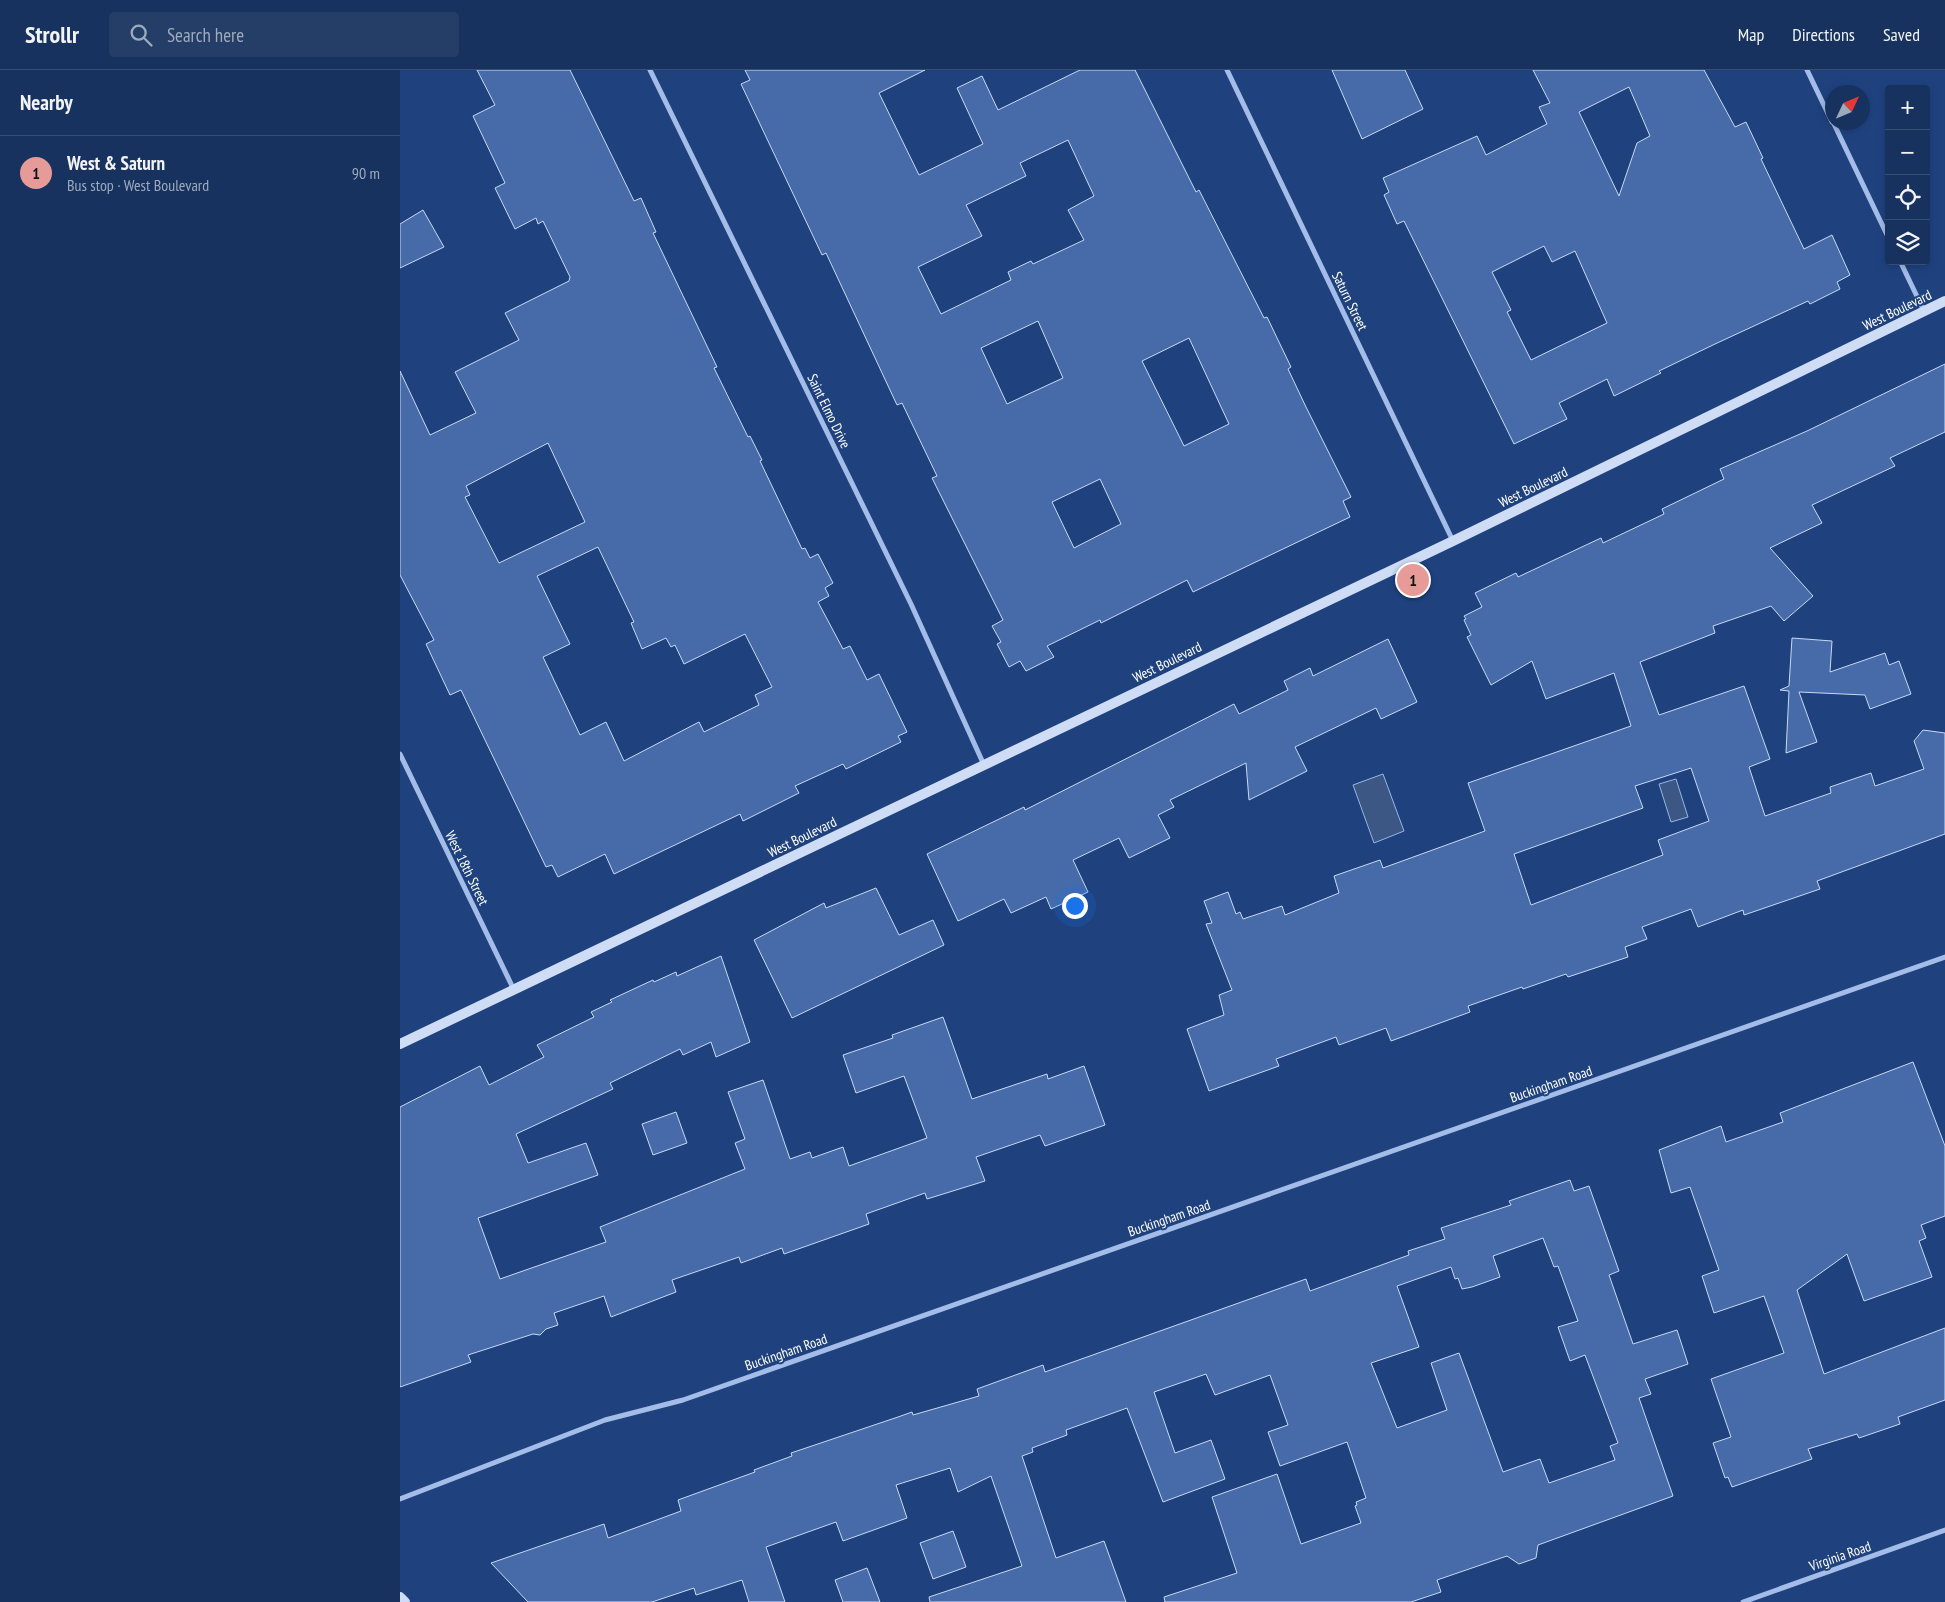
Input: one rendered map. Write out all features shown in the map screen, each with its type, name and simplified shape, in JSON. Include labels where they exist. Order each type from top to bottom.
[{"type":"street","name":"Saint Elmo Drive","points":[[650,70],[911,604],[984,765]]},
{"type":"street","name":"Saturn Street","points":[[1227,70],[1453,541]]},
{"type":"street","points":[[1807,70],[1825,106]]},
{"type":"street","points":[[1837,130],[1885,231]]},
{"type":"street","points":[[1902,265],[1924,311]]},
{"type":"street","name":"West Boulevard","points":[[400,1044],[515,991],[1453,541],[1945,301]]},
{"type":"street","name":"West 18th Street","points":[[400,754],[515,991]]},
{"type":"street","name":"Buckingham Road","points":[[400,1499],[605,1420],[683,1400],[1945,957]]},
{"type":"street","name":"Virginia Road","points":[[1742,1602],[1945,1530]]},
{"type":"street","points":[[400,1597],[405,1602]]},
{"type":"water","points":[[1383,774],[1404,831],[1374,843],[1353,785]]},
{"type":"water","points":[[1676,779],[1688,817],[1671,822],[1659,784]]},
{"type":"building","points":[[477,70],[570,70],[634,201],[641,198],[656,232],[653,233],[717,367],[714,368],[748,437],[750,436],[762,460],[760,461],[802,549],[805,548],[810,558],[818,554],[833,583],[825,588],[829,596],[818,602],[843,649],[850,646],[867,680],[879,674],[907,732],[898,736],[901,742],[846,769],[843,764],[795,786],[799,793],[743,821],[740,814],[614,874],[605,854],[558,877],[552,865],[546,867],[461,690],[450,695],[426,644],[434,640],[400,575],[400,371],[430,435],[476,413],[455,372],[519,340],[505,313],[569,281],[570,277],[543,221],[538,224],[536,218],[515,229],[495,188],[505,183],[473,116],[495,105]],"holes":[[[548,443],[585,522],[499,563],[465,497],[470,495],[466,486]],[[598,547],[634,622],[631,623],[642,649],[666,638],[671,647],[675,645],[684,664],[745,634],[772,687],[755,695],[759,705],[704,732],[699,722],[624,761],[606,722],[580,735],[543,657],[570,644],[537,576]]]},
{"type":"building","points":[[745,70],[925,70],[879,93],[919,175],[983,144],[957,88],[982,76],[998,110],[1080,70],[1135,70],[1196,192],[1199,190],[1264,318],[1267,317],[1291,367],[1288,369],[1351,497],[1343,501],[1350,517],[1193,592],[1187,580],[1101,623],[1100,620],[1047,646],[1054,657],[1026,671],[1020,661],[1009,667],[997,644],[1001,642],[992,626],[1003,620],[932,478],[937,476],[902,403],[897,405],[826,253],[822,255],[741,84],[750,80]],"holes":[[[1068,140],[1094,196],[1068,210],[1084,240],[1033,264],[1031,261],[1008,272],[1011,280],[941,314],[918,267],[982,236],[966,205],[1026,176],[1020,163]],[[1038,321],[1063,378],[1007,404],[981,348]],[[1189,338],[1229,424],[1184,446],[1142,361]],[[1100,479],[1121,524],[1074,548],[1052,502]]]},
{"type":"building","points":[[1332,70],[1405,70],[1423,109],[1362,139]]},
{"type":"building","points":[[1533,70],[1704,70],[1735,127],[1746,122],[1763,158],[1761,159],[1804,249],[1832,235],[1850,275],[1837,282],[1840,289],[1810,304],[1808,301],[1715,344],[1659,371],[1661,373],[1614,396],[1607,379],[1559,403],[1567,419],[1514,444],[1404,221],[1397,224],[1384,195],[1389,192],[1383,178],[1477,136],[1486,155],[1547,124],[1539,107],[1550,103]],"holes":[[[1629,87],[1650,136],[1637,143],[1619,196],[1579,112]],[[1544,246],[1552,262],[1575,251],[1607,323],[1531,360],[1507,312],[1511,310],[1492,272]]]},
{"type":"building","points":[[423,210],[444,247],[400,268],[400,224]]},
{"type":"building","points":[[1945,364],[1945,432],[1890,458],[1895,466],[1812,505],[1822,523],[1770,548],[1813,596],[1784,621],[1771,606],[1713,626],[1715,633],[1640,662],[1659,715],[1744,686],[1770,759],[1749,767],[1765,816],[1831,793],[1830,787],[1871,773],[1875,786],[1924,769],[1914,741],[1923,730],[1945,733],[1945,834],[1817,881],[1820,889],[1744,915],[1743,910],[1698,927],[1691,909],[1642,927],[1647,939],[1625,947],[1628,957],[1568,977],[1566,974],[1523,989],[1522,987],[1468,1006],[1470,1012],[1391,1041],[1386,1028],[1339,1045],[1336,1037],[1276,1059],[1279,1066],[1209,1091],[1187,1029],[1224,1015],[1219,995],[1232,990],[1206,924],[1212,923],[1204,901],[1228,892],[1236,914],[1240,912],[1243,919],[1282,906],[1285,915],[1339,893],[1334,876],[1380,860],[1383,868],[1485,831],[1468,783],[1631,726],[1614,673],[1546,699],[1532,661],[1491,685],[1467,637],[1471,635],[1464,620],[1466,619],[1464,616],[1482,607],[1475,593],[1516,573],[1518,577],[1601,538],[1603,543],[1664,514],[1662,509],[1724,479],[1720,469],[1807,431]],"holes":[[[1691,768],[1709,821],[1658,840],[1663,855],[1531,905],[1514,854],[1643,808],[1635,786]]]},
{"type":"building","points":[[1792,638],[1832,641],[1830,672],[1885,653],[1889,665],[1899,661],[1911,694],[1870,709],[1865,695],[1799,692],[1817,742],[1786,753],[1789,691],[1780,690],[1789,686]]},
{"type":"building","points":[[1388,639],[1417,702],[1381,719],[1376,708],[1295,747],[1307,771],[1249,800],[1246,763],[1170,800],[1174,807],[1158,815],[1170,838],[1129,858],[1119,838],[1073,860],[1088,892],[1051,909],[1046,897],[1011,913],[1004,899],[958,921],[927,854],[1024,807],[1025,810],[1234,704],[1239,714],[1288,690],[1284,681],[1310,668],[1313,676]]},
{"type":"building","points":[[876,888],[899,935],[933,920],[944,945],[792,1018],[754,940],[824,903],[826,908]]},
{"type":"building","points":[[721,956],[750,1042],[716,1057],[711,1042],[683,1055],[680,1049],[610,1083],[613,1089],[516,1134],[528,1163],[586,1143],[598,1175],[478,1218],[500,1279],[606,1242],[600,1227],[745,1169],[735,1143],[745,1139],[728,1092],[763,1080],[790,1159],[810,1152],[812,1158],[843,1147],[849,1166],[927,1138],[904,1076],[856,1093],[843,1055],[893,1038],[892,1035],[943,1017],[972,1099],[1047,1074],[1048,1079],[1084,1066],[1105,1125],[1045,1146],[1040,1135],[976,1157],[985,1181],[927,1199],[925,1193],[866,1214],[869,1224],[784,1254],[782,1248],[741,1263],[739,1257],[672,1280],[676,1292],[611,1317],[604,1296],[554,1313],[558,1325],[546,1329],[540,1335],[533,1334],[468,1355],[471,1362],[400,1387],[400,1107],[480,1066],[489,1085],[544,1057],[537,1045],[594,1017],[591,1012],[612,1002],[610,1000],[653,980],[654,982],[676,972],[677,976]]},
{"type":"building","points":[[1913,1062],[1945,1146],[1945,1216],[1921,1225],[1926,1238],[1919,1241],[1932,1277],[1864,1301],[1847,1254],[1797,1290],[1824,1374],[1945,1328],[1945,1400],[1898,1417],[1900,1424],[1859,1438],[1857,1434],[1808,1449],[1812,1459],[1732,1487],[1728,1477],[1725,1478],[1713,1443],[1731,1437],[1711,1379],[1784,1353],[1764,1296],[1714,1313],[1702,1276],[1719,1270],[1690,1187],[1671,1193],[1659,1150],[1721,1126],[1726,1142],[1783,1122],[1780,1113]]},
{"type":"building","points":[[676,1112],[687,1143],[653,1155],[642,1124]]},
{"type":"building","points":[[1570,1180],[1574,1191],[1589,1186],[1619,1271],[1609,1275],[1633,1344],[1677,1330],[1688,1364],[1645,1379],[1651,1394],[1639,1398],[1673,1496],[1538,1545],[1536,1558],[1519,1564],[1507,1556],[1437,1580],[1441,1592],[1411,1602],[1165,1602],[1164,1597],[1237,1573],[1212,1497],[1277,1474],[1301,1544],[1361,1523],[1355,1506],[1357,1505],[1356,1502],[1366,1498],[1347,1442],[1280,1466],[1268,1432],[1288,1425],[1270,1375],[1215,1395],[1206,1374],[1154,1392],[1175,1453],[1211,1440],[1225,1479],[1163,1502],[1127,1408],[1066,1430],[1067,1435],[1032,1448],[1033,1452],[1022,1456],[1056,1558],[1104,1541],[1126,1602],[930,1602],[929,1597],[1022,1566],[991,1476],[958,1492],[950,1468],[896,1485],[907,1518],[843,1541],[836,1522],[766,1547],[785,1602],[749,1602],[742,1580],[696,1595],[694,1588],[652,1602],[528,1602],[491,1563],[604,1524],[608,1538],[681,1511],[678,1500],[755,1472],[754,1470],[792,1456],[791,1453],[912,1412],[913,1415],[979,1396],[977,1389],[1043,1365],[1045,1372],[1306,1279],[1310,1291],[1409,1255],[1408,1251],[1445,1239],[1441,1228],[1511,1205],[1509,1201]],"holes":[[[1543,1238],[1554,1267],[1558,1266],[1578,1321],[1558,1327],[1570,1361],[1585,1355],[1618,1443],[1610,1446],[1615,1460],[1549,1483],[1540,1459],[1503,1472],[1459,1353],[1431,1363],[1447,1410],[1397,1428],[1371,1363],[1419,1347],[1397,1286],[1451,1267],[1455,1279],[1458,1278],[1462,1289],[1472,1287],[1500,1277],[1493,1256]]]},
{"type":"building","points":[[953,1531],[966,1567],[933,1579],[920,1543]]},
{"type":"building","points":[[867,1568],[880,1602],[843,1602],[835,1580]]},
{"type":"place","name":"West & Saturn","points":[[1413,580]]}]
